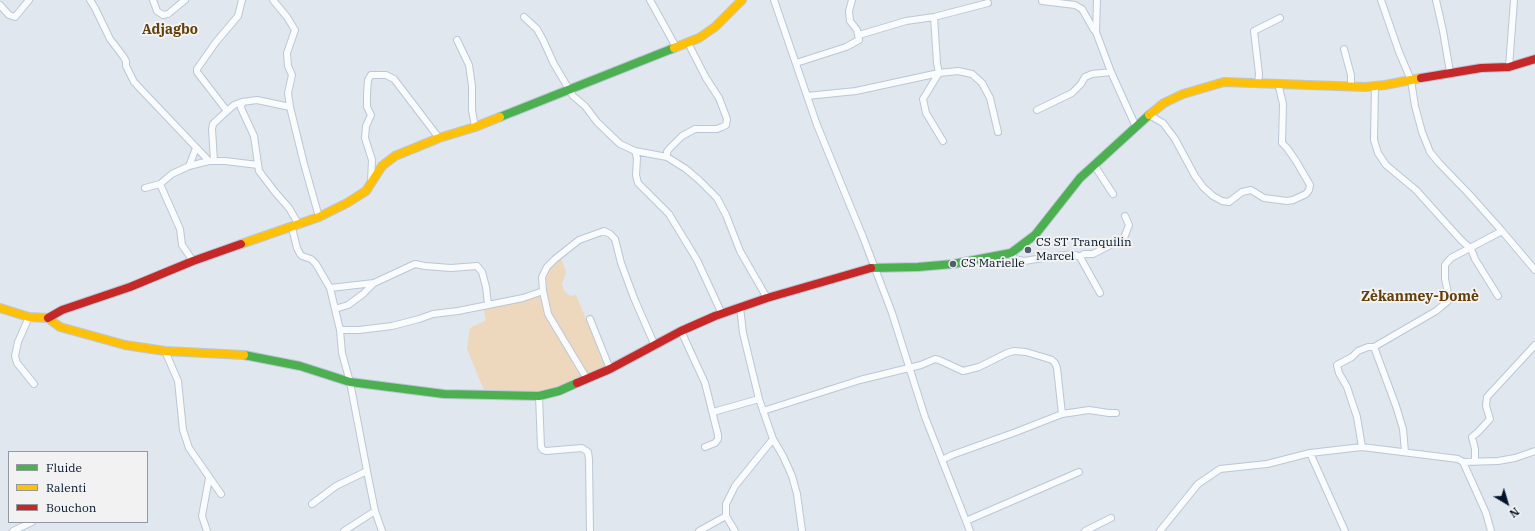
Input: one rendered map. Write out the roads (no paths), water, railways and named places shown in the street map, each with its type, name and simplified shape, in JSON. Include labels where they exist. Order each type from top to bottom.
[{"type":"street","points":[[0,5],[9,15],[14,17],[29,0]]},
{"type":"street","points":[[90,0],[110,39],[126,61],[126,66],[134,82],[196,148],[212,161]]},
{"type":"street","points":[[153,0],[157,11],[163,14],[168,14],[185,0]]},
{"type":"street","points":[[226,110],[197,72],[197,69],[216,42],[238,16],[242,0]]},
{"type":"street","points":[[273,0],[287,17],[295,30],[287,53],[288,66],[292,75],[288,93],[304,164],[319,217]]},
{"type":"street","points":[[650,0],[676,47]]},
{"type":"street","points":[[0,308],[29,317],[48,318],[62,310],[130,287],[193,261],[319,217],[347,203],[366,190],[382,166],[395,156],[439,138],[475,127],[568,89],[688,43],[699,38],[715,27],[742,0]]},
{"type":"street","points":[[775,0],[817,125],[848,199],[892,313],[925,417],[970,531]]},
{"type":"street","points":[[796,63],[850,45],[860,40],[859,35],[850,21],[849,10],[852,0]]},
{"type":"street","points":[[1042,0],[1075,5],[1082,9],[1096,32],[1111,72],[1136,127]]},
{"type":"street","points":[[1096,32],[1097,0]]},
{"type":"street","points":[[1381,0],[1399,52],[1411,80],[1415,106],[1422,132],[1430,152],[1502,231],[1535,270]]},
{"type":"street","points":[[1436,0],[1450,72]]},
{"type":"street","points":[[1509,67],[1514,0]]},
{"type":"street","points":[[859,35],[906,21],[934,17],[988,3]]},
{"type":"street","points":[[524,17],[537,29],[568,89],[573,96],[585,106],[596,122],[620,144],[635,151],[666,157],[686,169],[717,198],[726,215],[740,251],[766,298]]},
{"type":"street","points":[[934,17],[939,73],[923,99],[926,113],[943,141]]},
{"type":"street","points":[[1258,84],[1259,74],[1254,32],[1280,18]]},
{"type":"street","points":[[457,40],[469,65],[472,86],[472,110],[475,127]]},
{"type":"street","points":[[666,157],[666,152],[674,143],[689,132],[702,128],[717,129],[726,124],[726,119],[719,98],[688,43]]},
{"type":"street","points":[[1344,49],[1351,75],[1350,86]]},
{"type":"street","points":[[48,318],[60,327],[125,345],[165,351],[249,355],[300,366],[350,382],[444,394],[539,396],[559,391],[587,379],[610,369],[681,331],[766,298],[874,267],[918,268],[953,264],[1011,253],[1026,244],[1071,189],[1094,165],[1149,115],[1164,103],[1200,88],[1224,82],[1375,86],[1450,72],[1481,68],[1509,67],[1535,59]]},
{"type":"street","points":[[807,96],[856,91],[939,73],[958,71],[972,74],[982,83],[990,98],[998,132]]},
{"type":"street","points":[[1037,110],[1072,93],[1081,84],[1085,77],[1092,74],[1111,72]]},
{"type":"street","points":[[371,182],[372,160],[365,138],[366,126],[371,115],[367,107],[367,93],[368,80],[371,75],[386,75],[394,79],[439,138]]},
{"type":"street","points":[[1149,115],[1163,123],[1175,139],[1195,176],[1203,187],[1213,196],[1222,201],[1229,202],[1242,192],[1251,190],[1264,198],[1287,201],[1293,200],[1306,194],[1310,185],[1296,161],[1282,143],[1283,104],[1278,83]]},
{"type":"street","points":[[1375,86],[1374,140],[1378,153],[1386,165],[1416,190],[1461,240],[1471,248],[1475,259],[1498,296]]},
{"type":"street","points":[[212,161],[213,124],[226,110],[242,102],[257,100],[290,107]]},
{"type":"street","points":[[242,102],[241,108],[254,136],[258,165],[262,176],[289,208],[296,226],[297,248],[300,254],[311,259],[316,264],[330,288],[340,330],[342,353],[350,382],[366,471],[375,511],[382,531]]},
{"type":"street","points":[[190,166],[196,148]]},
{"type":"street","points":[[635,151],[638,158],[636,175],[638,182],[669,214],[697,260],[722,314]]},
{"type":"street","points":[[146,188],[160,184],[172,174],[190,166],[212,161],[258,165]]},
{"type":"street","points":[[1094,165],[1113,194]]},
{"type":"street","points":[[160,184],[180,229],[182,245],[193,261]]},
{"type":"street","points":[[1080,257],[1084,254],[1093,254],[1124,238],[1129,225],[1125,216]]},
{"type":"street","points":[[587,379],[548,314],[543,292],[542,277],[547,267],[555,258],[579,240],[604,231],[610,234],[615,240],[621,263],[634,298],[655,346]]},
{"type":"street","points":[[1362,447],[1357,417],[1347,387],[1339,373],[1337,365],[1352,357],[1358,351],[1368,347],[1374,347],[1436,311],[1448,302],[1445,265],[1451,258],[1502,231]]},
{"type":"street","points":[[1011,253],[1014,259],[1024,261],[1073,254],[1080,257],[1100,293]]},
{"type":"street","points":[[330,288],[374,283],[415,264],[451,268],[477,266],[482,272],[488,304]]},
{"type":"street","points":[[335,309],[348,305],[363,294],[374,283]]},
{"type":"street","points":[[340,330],[358,330],[392,326],[433,314],[458,311],[523,298],[543,292]]},
{"type":"street","points":[[740,308],[743,333],[759,399],[773,439],[792,476],[797,494],[802,531]]},
{"type":"street","points":[[29,317],[18,342],[16,356],[17,363],[34,384]]},
{"type":"street","points":[[590,319],[610,369]]},
{"type":"street","points":[[681,331],[705,383],[713,412],[718,439],[715,443],[704,447]]},
{"type":"street","points":[[1475,462],[1475,449],[1472,436],[1478,432],[1490,419],[1486,406],[1487,397],[1535,345]]},
{"type":"street","points":[[1374,347],[1403,429],[1405,452]]},
{"type":"street","points":[[165,351],[178,381],[183,430],[189,448],[221,494]]},
{"type":"street","points":[[763,411],[860,380],[935,360],[940,360],[963,371],[972,370],[1014,351],[1026,352],[1052,360],[1057,368],[1062,414]]},
{"type":"street","points":[[539,396],[541,447],[543,450],[582,448],[588,452],[590,531]]},
{"type":"street","points":[[713,412],[759,399]]},
{"type":"street","points":[[942,460],[1062,414],[1089,410],[1116,413]]},
{"type":"street","points":[[735,531],[726,516],[726,504],[735,486],[773,439]]},
{"type":"street","points":[[1160,531],[1166,528],[1198,484],[1220,470],[1267,464],[1310,453],[1362,447],[1458,459],[1463,462],[1504,460],[1535,451]]},
{"type":"street","points":[[1310,453],[1345,531]]},
{"type":"street","points":[[1463,462],[1486,513],[1491,531]]},
{"type":"street","points":[[312,504],[336,486],[366,471]]},
{"type":"street","points":[[966,521],[1079,472]]},
{"type":"street","points":[[207,531],[202,516],[209,478]]},
{"type":"street","points":[[344,531],[375,511]]},
{"type":"street","points":[[698,531],[726,516]]},
{"type":"street","points":[[1085,531],[1111,518]]},
{"type":"street","points":[[13,531],[30,523]]},
{"type":"place","name":"CS ST Tranquilin Marcel","points":[[1028,250]]},
{"type":"place","name":"CS Marielle","points":[[953,264]]},
{"type":"district","name":"Adjagbo","points":[[170,30]]},
{"type":"district","name":"Zèkanmey-Domè","points":[[1420,297]]}]
